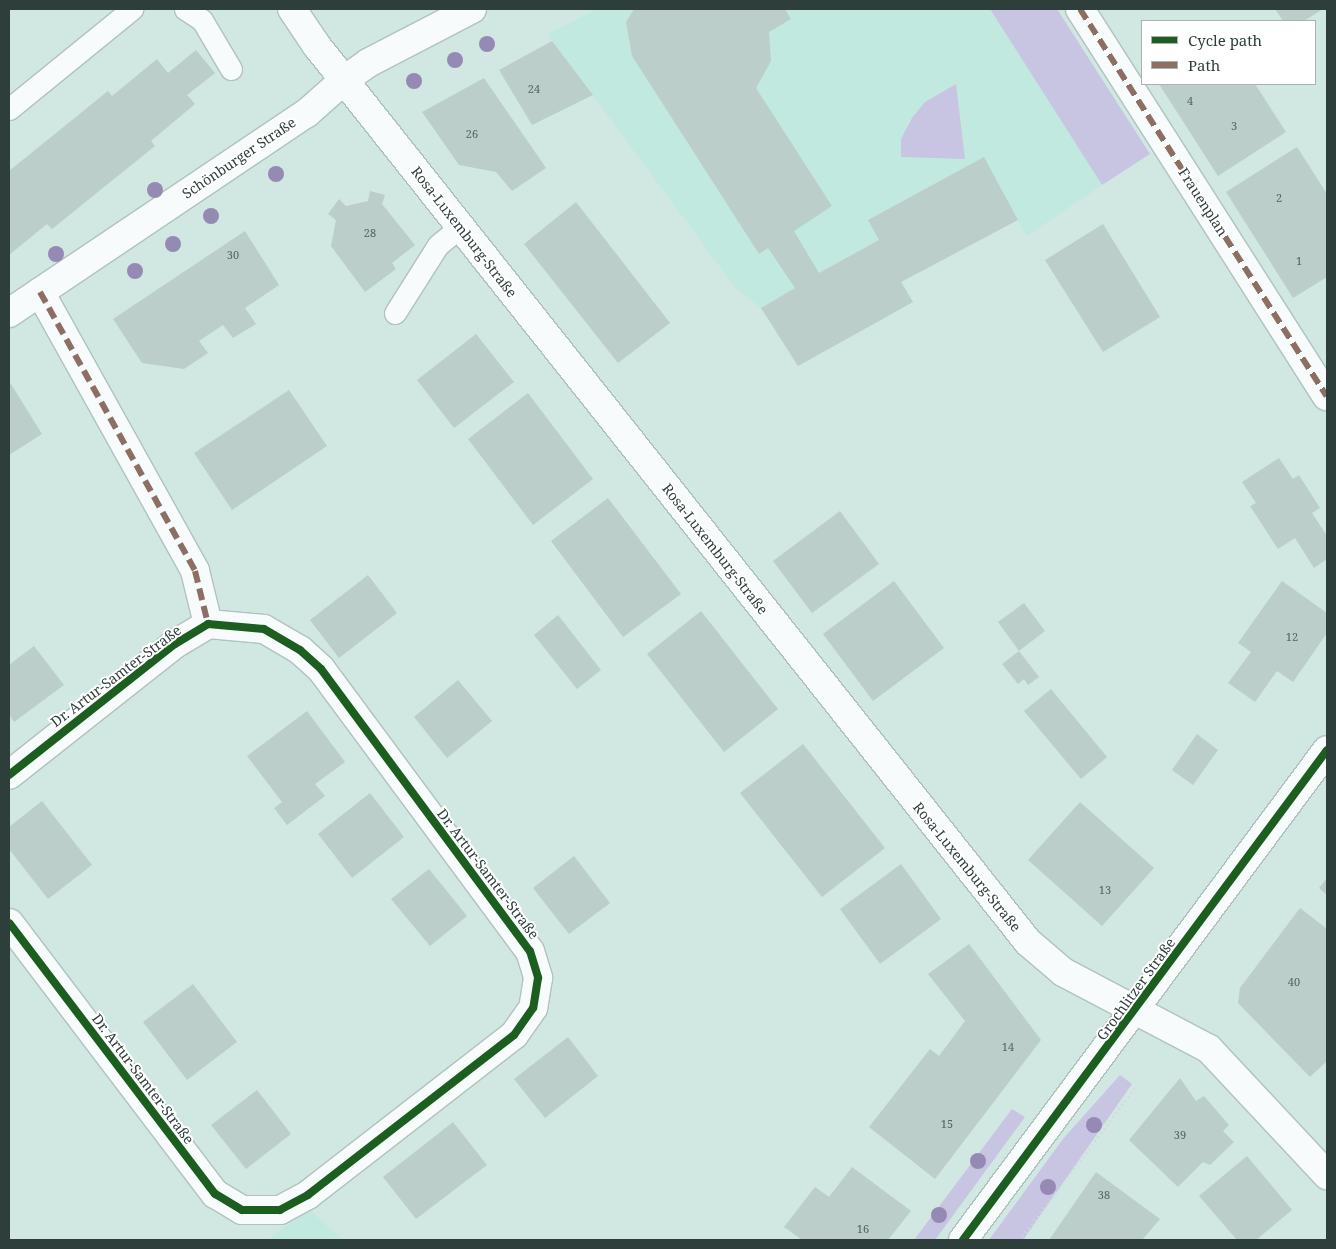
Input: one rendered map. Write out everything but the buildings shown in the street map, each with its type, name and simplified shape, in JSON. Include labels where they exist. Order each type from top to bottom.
[{"type":"street","name":"Rosa-Luxemburg-Straße","points":[[292,9],[344,80],[1028,942],[1063,972],[1136,1012],[1187,1035],[1223,1062],[1327,1175]]},
{"type":"street","name":"Schönburger Straße","points":[[9,313],[307,113],[344,80],[368,63],[472,9]]},
{"type":"street","name":"Frauenplan","points":[[1080,9],[1327,396]]},
{"type":"street","points":[[40,292],[195,571],[208,624]]},
{"type":"street","name":"Dr. Artur-Samter-Straße","points":[[9,775],[175,644],[208,624],[264,629],[300,650],[321,669],[530,951],[538,978],[532,1008],[514,1035],[308,1195],[280,1210],[242,1210],[215,1194],[9,923]]},
{"type":"street","name":"Grochlitzer Straße","points":[[963,1240],[1136,1012],[1327,750]]},
{"type":"lane","points":[[9,109],[132,9]]},
{"type":"lane","points":[[185,9],[202,20],[231,70]]},
{"type":"lane","points":[[395,312],[438,244],[460,227]]},
{"type":"path","points":[[1019,1240],[1135,1088]]},
{"type":"shaded area","points":[[597,9],[990,9],[1102,185],[1027,236],[1017,220],[902,282],[913,302],[798,366],[761,308],[735,287],[547,34]]},
{"type":"shaded area","points":[[990,9],[1057,9],[1150,154],[1102,185]]},
{"type":"shaded area","points":[[956,84],[965,159],[901,157],[901,139],[912,118],[925,102]]},
{"type":"shaded area","points":[[1120,1075],[1132,1084],[1023,1240],[989,1240],[1063,1139]]},
{"type":"shaded area","points":[[1012,1109],[1025,1117],[935,1240],[914,1240]]},
{"type":"shaded area","points":[[307,1208],[343,1240],[268,1240]]},
{"type":"marked path","points":[[1080,9],[1327,396]]},
{"type":"marked path","points":[[40,292],[195,571],[208,624]]},
{"type":"cycle path","points":[[9,775],[175,644],[208,624],[264,629],[300,650],[321,669],[530,951],[538,978],[533,1008],[514,1035],[308,1195],[280,1210],[242,1210],[215,1194],[9,923]]},
{"type":"cycle path","points":[[963,1240],[1327,750]]}]
